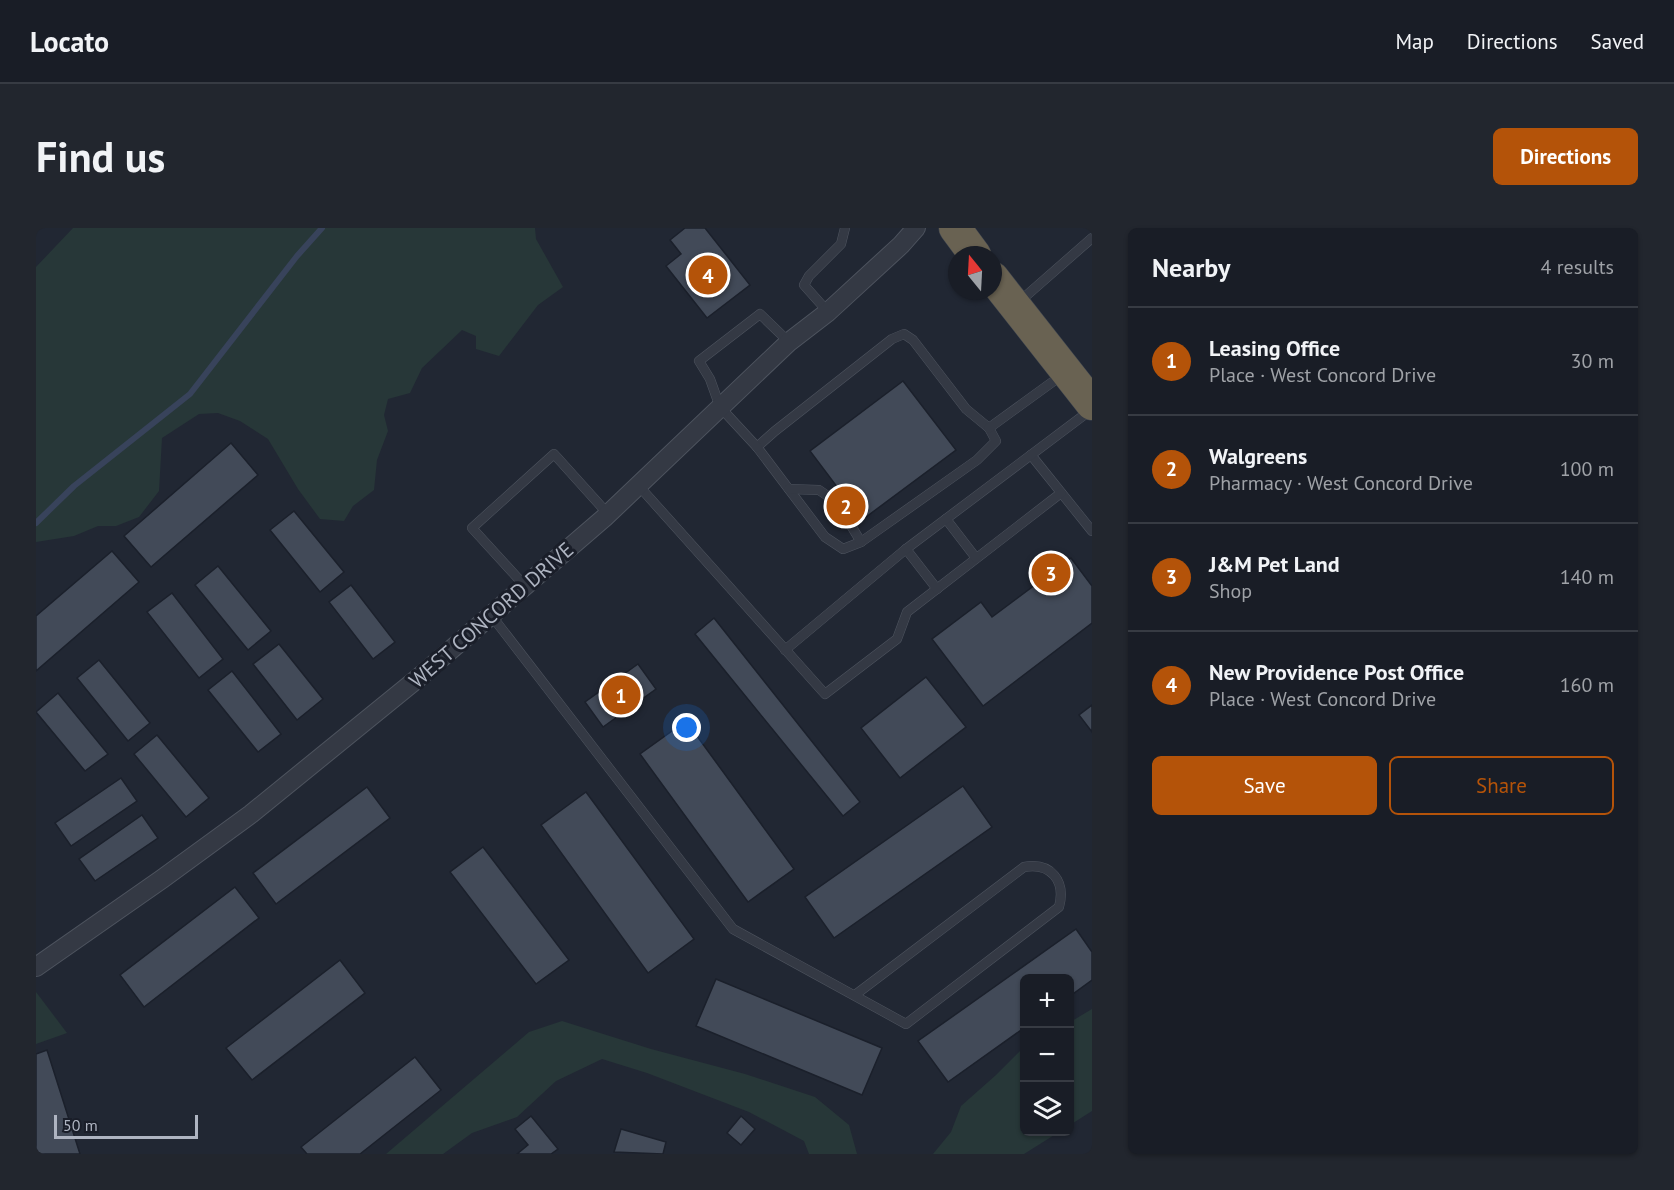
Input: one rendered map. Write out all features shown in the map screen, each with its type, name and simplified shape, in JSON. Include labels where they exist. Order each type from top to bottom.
[{"type":"highway","points":[[955,228],[968,246]]},
{"type":"highway","points":[[1002,289],[1092,407]]},
{"type":"street","name":"WEST CONCORD DRIVE","points":[[36,967],[251,814],[417,679],[608,514],[789,342],[828,312],[901,245],[916,228]]},
{"type":"lane","points":[[828,312],[804,285],[809,276],[841,244],[844,228]]},
{"type":"lane","points":[[1015,306],[1092,237],[1086,228]]},
{"type":"lane","points":[[757,447],[892,339],[904,334],[913,340],[966,409],[989,428],[996,441],[977,460],[861,542],[843,549],[825,537],[757,447],[720,408],[710,379],[699,361],[760,314],[789,342]]},
{"type":"lane","points":[[989,428],[1066,372]]},
{"type":"lane","points":[[785,650],[906,549],[1092,407]]},
{"type":"lane","points":[[525,586],[472,528],[554,454],[608,514]]},
{"type":"lane","points":[[1031,455],[1092,531]]},
{"type":"lane","points":[[638,485],[825,694],[897,639],[907,612],[1062,493]]},
{"type":"lane","points":[[789,489],[819,490],[832,499]]},
{"type":"lane","points":[[847,519],[861,542]]},
{"type":"lane","points":[[946,519],[976,558]]},
{"type":"lane","points":[[906,549],[937,589]]},
{"type":"lane","points":[[491,615],[733,929],[906,1023],[1059,907],[1062,894],[1057,878],[1044,867],[1035,865],[1024,867],[855,995]]},
{"type":"shaded area","points":[[73,228],[535,228],[536,239],[563,287],[538,305],[499,356],[476,349],[476,336],[462,330],[422,368],[410,393],[388,399],[384,415],[388,431],[377,460],[374,490],[353,506],[344,521],[320,519],[298,489],[268,439],[240,421],[218,413],[199,414],[162,438],[159,491],[139,517],[116,526],[98,526],[74,536],[36,542],[36,267]]},
{"type":"shaded area","points":[[36,992],[67,1033],[36,1044]]},
{"type":"shaded area","points":[[1092,1009],[1092,1111],[1074,1122],[1074,1028],[1074,1020]]},
{"type":"shaded area","points":[[562,1021],[651,1049],[745,1074],[815,1097],[849,1125],[857,1154],[809,1154],[804,1141],[749,1112],[647,1073],[602,1059],[556,1081],[517,1117],[472,1133],[443,1154],[386,1154],[529,1032]]},
{"type":"shaded area","points":[[1020,1051],[1020,1136],[1053,1136],[1024,1154],[933,1154],[951,1132],[961,1106]]},
{"type":"building","points":[[685,228],[705,228],[750,285],[707,318],[666,266],[681,254],[670,240]]},
{"type":"building","points":[[903,381],[956,450],[862,520],[856,512],[840,524],[825,505],[841,492],[810,451]]},
{"type":"building","points":[[231,443],[258,475],[151,567],[124,536]]},
{"type":"building","points":[[294,511],[344,572],[320,592],[270,530]]},
{"type":"building","points":[[112,551],[139,582],[36,671],[36,616]]},
{"type":"building","points":[[1071,558],[1092,586],[1092,623],[983,706],[932,639],[981,602],[992,617]]},
{"type":"building","points":[[218,566],[271,631],[248,650],[195,585]]},
{"type":"building","points":[[351,585],[395,642],[373,659],[329,602]]},
{"type":"building","points":[[172,593],[223,659],[199,678],[147,612]]},
{"type":"building","points":[[714,618],[860,802],[843,816],[695,634]]},
{"type":"building","points":[[279,644],[323,699],[297,720],[253,664]]},
{"type":"building","points":[[99,660],[150,723],[128,741],[77,678]]},
{"type":"building","points":[[638,664],[656,689],[603,727],[585,702]]},
{"type":"building","points":[[232,671],[281,734],[258,752],[208,690]]},
{"type":"building","points":[[926,677],[966,727],[900,778],[861,728]]},
{"type":"building","points":[[58,693],[108,754],[85,771],[36,712]]},
{"type":"building","points":[[1092,705],[1092,732],[1079,715]]},
{"type":"building","points":[[686,721],[794,869],[748,902],[640,754]]},
{"type":"building","points":[[157,735],[209,798],[186,817],[134,754]]},
{"type":"building","points":[[121,778],[137,801],[71,846],[55,823]]},
{"type":"building","points":[[963,786],[992,827],[834,938],[805,897]]},
{"type":"building","points":[[367,787],[390,818],[276,904],[253,873]]},
{"type":"building","points":[[586,792],[694,939],[648,973],[541,825]]},
{"type":"building","points":[[142,815],[158,838],[95,881],[79,859]]},
{"type":"building","points":[[483,847],[569,960],[536,984],[450,872]]},
{"type":"building","points":[[235,887],[259,918],[144,1007],[120,975]]},
{"type":"building","points":[[1076,929],[1092,952],[1092,980],[1074,993],[1074,974],[1020,974],[1020,1031],[948,1082],[918,1041]]},
{"type":"building","points":[[340,960],[365,993],[252,1080],[226,1048]]},
{"type":"building","points":[[716,979],[882,1048],[862,1095],[696,1026]]},
{"type":"building","points":[[47,1050],[80,1154],[36,1154],[36,1054]]},
{"type":"building","points":[[415,1057],[441,1090],[360,1154],[307,1154],[301,1147]]},
{"type":"building","points":[[531,1116],[558,1149],[551,1154],[517,1154],[528,1145],[515,1129]]},
{"type":"building","points":[[741,1116],[755,1129],[741,1145],[727,1133]]},
{"type":"building","points":[[621,1129],[666,1142],[663,1154],[614,1152]]},
{"type":"waterway","points":[[36,523],[74,486],[190,394],[297,256],[322,228]]},
{"type":"place","name":"New Providence Post Office","points":[[708,275]]},
{"type":"place","name":"Walgreens","points":[[846,506]]},
{"type":"place","name":"J&M Pet Land","points":[[1051,573]]},
{"type":"place","name":"Leasing Office","points":[[621,695]]}]
